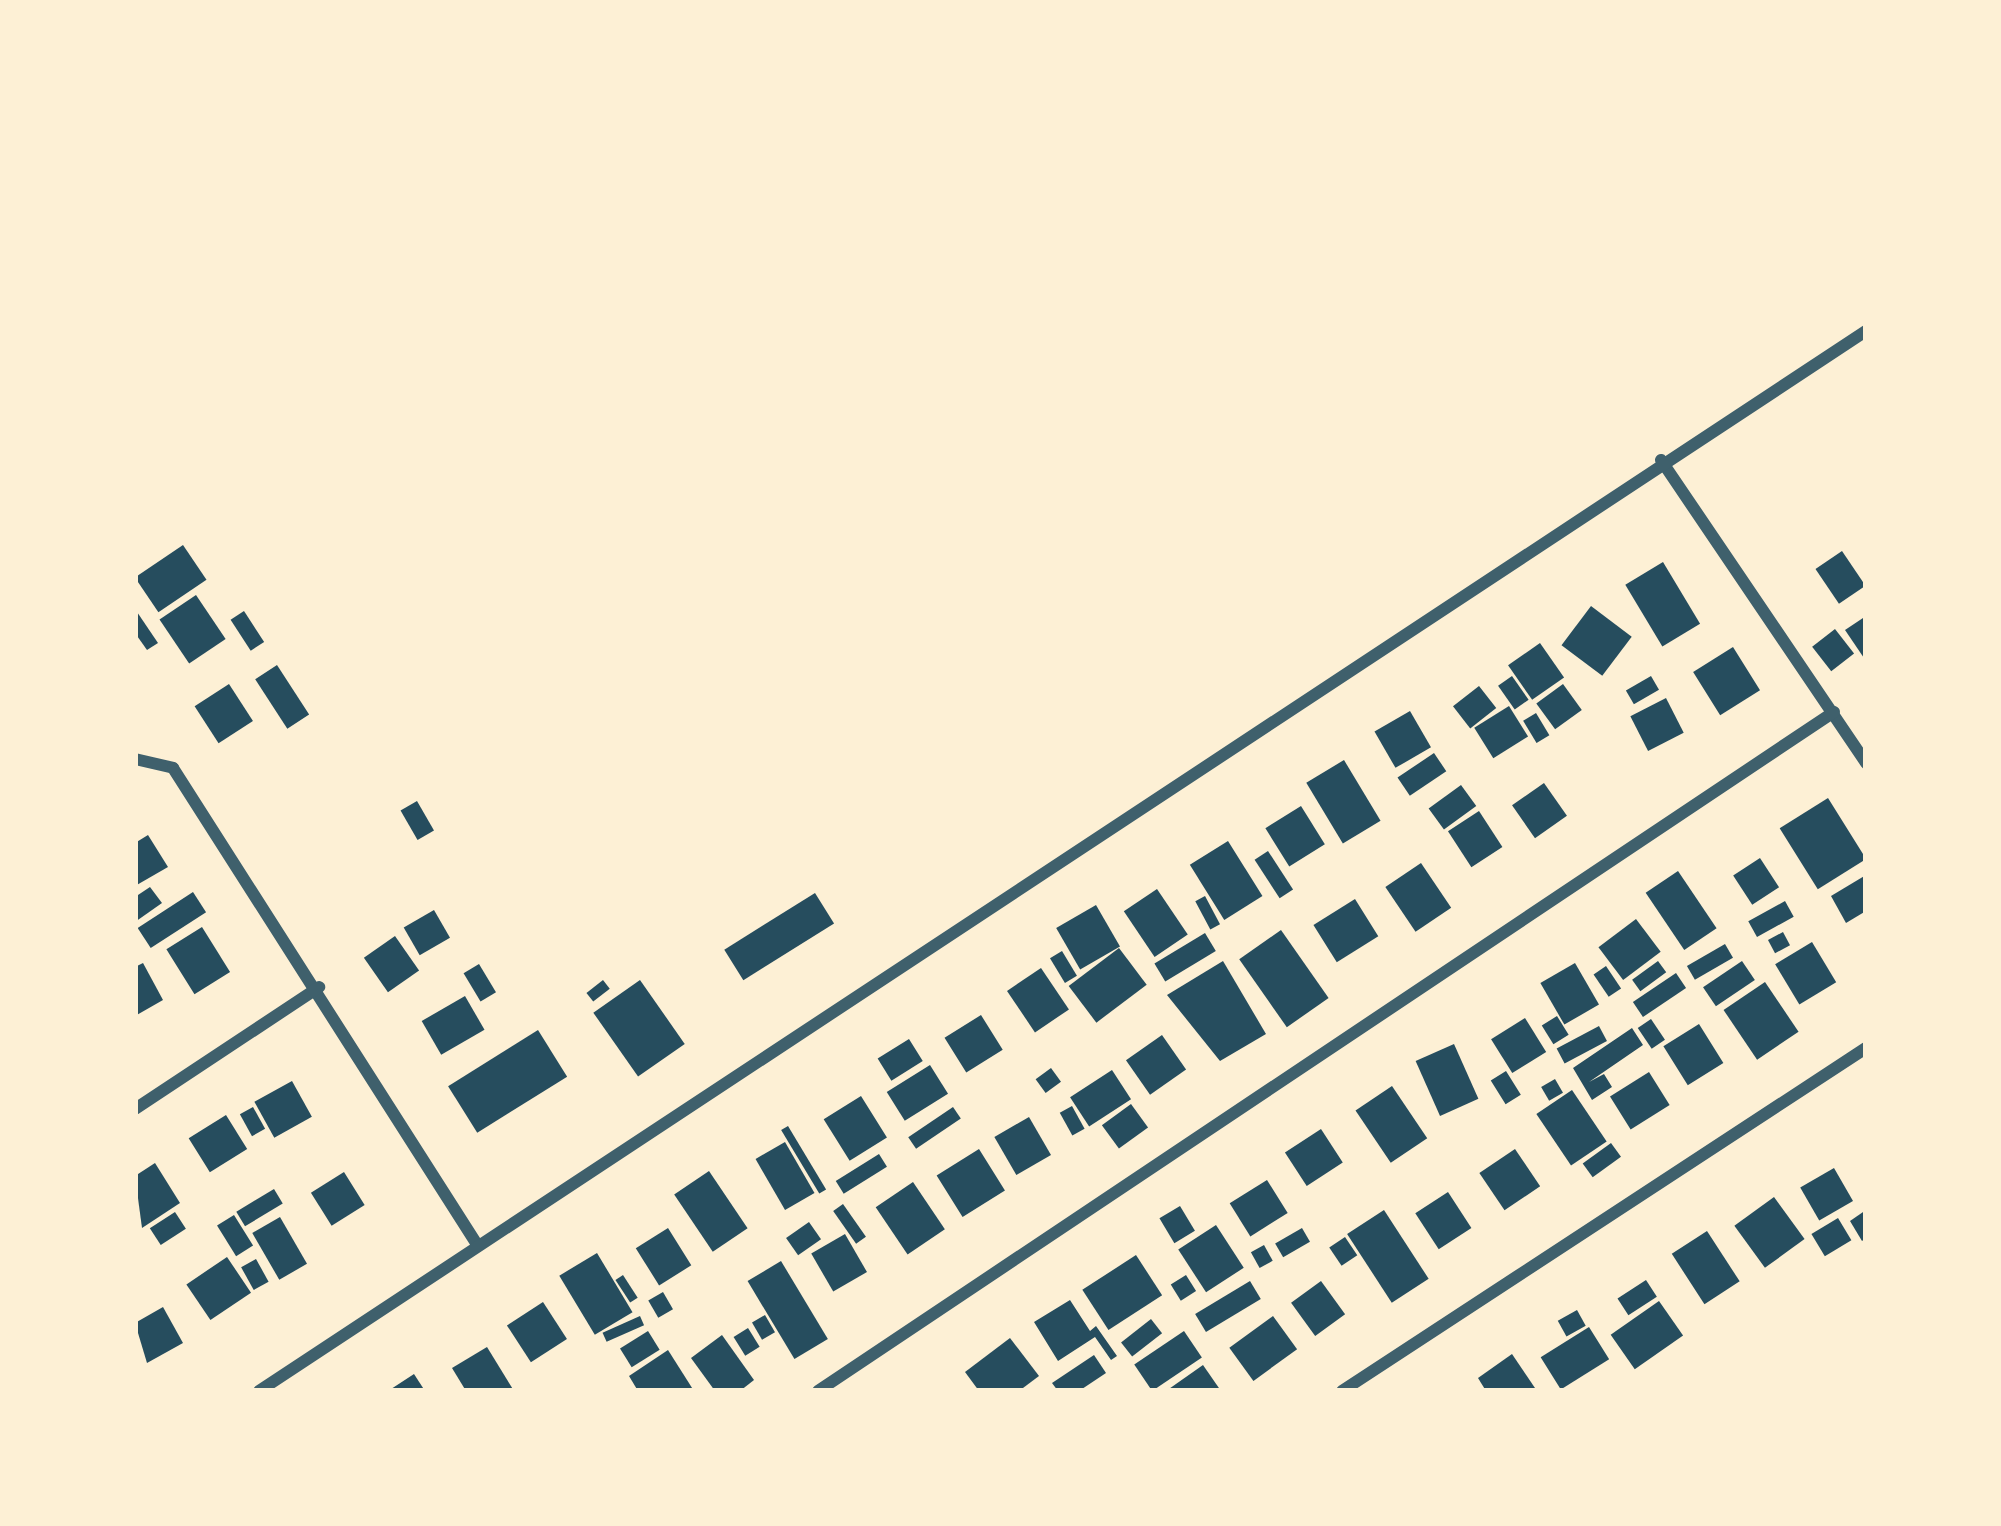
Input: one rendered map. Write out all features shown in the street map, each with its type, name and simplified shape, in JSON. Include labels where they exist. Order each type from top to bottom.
[{"type":"street","points":[[259,1391],[1660,460],[1866,331]]},
{"type":"street","points":[[1660,460],[1866,763]]},
{"type":"street","points":[[818,1391],[1834,712]]},
{"type":"street","points":[[135,759],[173,768],[319,987],[478,1246]]},
{"type":"street","points":[[135,1108],[319,987]]},
{"type":"street","points":[[1342,1391],[1866,1048]]},
{"type":"building","points":[[183,545],[206,580],[158,612],[135,577]]},
{"type":"building","points":[[1842,551],[1865,586],[1839,604],[1815,569]]},
{"type":"building","points":[[1663,562],[1700,624],[1662,646],[1625,585]]},
{"type":"building","points":[[196,595],[226,639],[189,664],[160,620]]},
{"type":"building","points":[[1591,606],[1632,637],[1602,676],[1562,645]]},
{"type":"building","points":[[135,609],[158,643],[147,650],[135,633]]},
{"type":"building","points":[[244,611],[264,642],[251,651],[231,620]]},
{"type":"building","points":[[1866,616],[1866,661],[1845,630]]},
{"type":"building","points":[[1835,629],[1854,653],[1831,671],[1812,647]]},
{"type":"building","points":[[1540,643],[1564,677],[1532,700],[1508,665]]},
{"type":"building","points":[[1733,647],[1760,690],[1720,715],[1693,672]]},
{"type":"building","points":[[277,665],[309,714],[287,729],[255,679]]},
{"type":"building","points":[[1512,676],[1529,700],[1515,710],[1498,686]]},
{"type":"building","points":[[1651,676],[1659,690],[1634,704],[1626,690]]},
{"type":"building","points":[[229,684],[253,721],[219,743],[195,706]]},
{"type":"building","points":[[1563,684],[1582,710],[1555,729],[1536,703]]},
{"type":"building","points":[[1479,686],[1496,708],[1470,728],[1453,706]]},
{"type":"building","points":[[1666,698],[1684,733],[1648,751],[1630,716]]},
{"type":"building","points":[[1509,706],[1528,737],[1493,758],[1474,728]]},
{"type":"building","points":[[1410,711],[1431,747],[1395,768],[1374,732]]},
{"type":"building","points":[[1536,713],[1549,735],[1537,743],[1523,721]]},
{"type":"building","points":[[1434,753],[1446,771],[1410,796],[1398,778]]},
{"type":"building","points":[[1344,760],[1381,821],[1343,844],[1306,783]]},
{"type":"building","points":[[1544,783],[1567,816],[1535,838],[1512,805]]},
{"type":"building","points":[[1461,785],[1476,806],[1444,830],[1429,809]]},
{"type":"building","points":[[1828,798],[1866,859],[1818,889],[1780,828]]},
{"type":"building","points":[[417,801],[434,830],[418,840],[401,810]]},
{"type":"building","points":[[1301,806],[1325,844],[1289,866],[1265,828]]},
{"type":"building","points":[[1479,811],[1502,847],[1471,867],[1448,831]]},
{"type":"building","points":[[148,835],[168,867],[135,886],[135,843]]},
{"type":"building","points":[[1228,841],[1262,896],[1224,920],[1190,865]]},
{"type":"building","points":[[1268,851],[1293,890],[1280,898],[1255,860]]},
{"type":"building","points":[[1760,858],[1779,887],[1752,905],[1733,875]]},
{"type":"building","points":[[1421,863],[1451,908],[1416,932],[1385,887]]},
{"type":"building","points":[[1678,871],[1717,928],[1684,950],[1646,893]]},
{"type":"building","points":[[1866,875],[1866,911],[1846,923],[1831,896]]},
{"type":"building","points":[[150,887],[162,903],[135,922],[135,897]]},
{"type":"building","points":[[1157,889],[1188,935],[1155,957],[1124,911]]},
{"type":"building","points":[[193,892],[206,912],[151,948],[138,928]]},
{"type":"building","points":[[815,893],[834,924],[743,980],[724,950]]},
{"type":"building","points":[[1205,896],[1220,924],[1210,929],[1195,901]]},
{"type":"building","points":[[1355,899],[1378,936],[1337,962],[1313,925]]},
{"type":"building","points":[[1785,901],[1794,917],[1757,937],[1748,921]]},
{"type":"building","points":[[1096,905],[1120,947],[1080,970],[1056,928]]},
{"type":"building","points":[[434,910],[450,938],[420,955],[404,928]]},
{"type":"building","points":[[1636,919],[1661,952],[1623,980],[1598,947]]},
{"type":"building","points":[[202,927],[230,972],[194,994],[166,949]]},
{"type":"building","points":[[1281,930],[1329,998],[1287,1027],[1239,959]]},
{"type":"building","points":[[1783,932],[1790,945],[1775,953],[1768,940]]},
{"type":"building","points":[[1205,933],[1216,951],[1165,981],[1154,963]]},
{"type":"building","points":[[395,936],[419,970],[388,992],[364,958]]},
{"type":"building","points":[[1812,942],[1836,982],[1799,1004],[1775,964]]},
{"type":"building","points":[[1725,944],[1733,958],[1695,980],[1687,966]]},
{"type":"building","points":[[1119,948],[1147,985],[1096,1023],[1069,986]]},
{"type":"building","points":[[1062,951],[1077,976],[1065,983],[1050,958]]},
{"type":"building","points":[[1223,961],[1266,1034],[1220,1061],[1167,995]]},
{"type":"building","points":[[1658,961],[1666,972],[1640,991],[1632,980]]},
{"type":"building","points":[[1742,961],[1755,980],[1716,1006],[1703,987]]},
{"type":"building","points":[[143,963],[163,1000],[135,1016],[135,967]]},
{"type":"building","points":[[1575,963],[1599,1005],[1564,1025],[1540,983]]},
{"type":"building","points":[[479,964],[496,992],[481,1002],[464,973]]},
{"type":"building","points":[[1606,966],[1621,988],[1609,997],[1594,974]]},
{"type":"building","points":[[1041,968],[1069,1009],[1035,1032],[1007,991]]},
{"type":"building","points":[[1676,973],[1686,988],[1643,1017],[1633,1002]]},
{"type":"building","points":[[603,980],[610,989],[593,1002],[586,993]]},
{"type":"building","points":[[640,980],[685,1044],[638,1077],[593,1013]]},
{"type":"building","points":[[1765,982],[1799,1032],[1757,1060],[1724,1010]]},
{"type":"building","points":[[465,996],[484,1030],[441,1055],[422,1021]]},
{"type":"building","points":[[981,1015],[1003,1050],[966,1073],[945,1038]]},
{"type":"building","points":[[1557,1016],[1569,1035],[1553,1044],[1542,1026]]},
{"type":"building","points":[[1525,1018],[1546,1052],[1512,1073],[1491,1039]]},
{"type":"building","points":[[1651,1019],[1665,1040],[1652,1049],[1638,1028]]},
{"type":"building","points":[[1699,1024],[1723,1063],[1688,1085],[1663,1046]]},
{"type":"building","points":[[1599,1026],[1607,1041],[1565,1064],[1557,1049]]},
{"type":"building","points":[[1632,1028],[1643,1045],[1589,1082],[1604,1074],[1612,1087],[1592,1100],[1573,1068]]},
{"type":"building","points":[[538,1030],[567,1077],[477,1133],[448,1086]]},
{"type":"building","points":[[1162,1035],[1186,1069],[1150,1095],[1126,1060]]},
{"type":"building","points":[[909,1039],[923,1061],[891,1081],[878,1059]]},
{"type":"building","points":[[1454,1044],[1478,1099],[1440,1116],[1416,1061]]},
{"type":"building","points":[[930,1065],[948,1094],[905,1121],[887,1092]]},
{"type":"building","points":[[1051,1068],[1061,1082],[1046,1093],[1036,1079]]},
{"type":"building","points":[[1112,1070],[1131,1099],[1089,1127],[1070,1097]]},
{"type":"building","points":[[1506,1071],[1521,1095],[1506,1104],[1491,1081]]},
{"type":"building","points":[[1649,1072],[1670,1105],[1631,1129],[1610,1096]]},
{"type":"building","points":[[1555,1079],[1563,1093],[1549,1101],[1541,1087]]},
{"type":"building","points":[[292,1081],[312,1117],[274,1138],[254,1102]]},
{"type":"building","points":[[1392,1086],[1427,1138],[1391,1163],[1356,1111]]},
{"type":"building","points":[[1572,1090],[1607,1141],[1571,1165],[1536,1114]]},
{"type":"building","points":[[861,1096],[887,1138],[850,1161],[824,1119]]},
{"type":"building","points":[[1131,1104],[1148,1127],[1119,1149],[1102,1125]]},
{"type":"building","points":[[1072,1106],[1085,1129],[1072,1136],[1060,1113]]},
{"type":"building","points":[[253,1107],[265,1129],[252,1136],[240,1114]]},
{"type":"building","points":[[953,1107],[961,1119],[916,1149],[908,1137]]},
{"type":"building","points":[[226,1115],[247,1149],[210,1172],[189,1138]]},
{"type":"building","points":[[1029,1117],[1051,1155],[1016,1175],[994,1137]]},
{"type":"building","points":[[788,1126],[826,1189],[819,1194],[781,1130]]},
{"type":"building","points":[[1321,1129],[1343,1163],[1307,1186],[1285,1152]]},
{"type":"building","points":[[785,1142],[815,1193],[785,1210],[756,1159]]},
{"type":"building","points":[[1611,1143],[1621,1157],[1593,1177],[1583,1164]]},
{"type":"building","points":[[979,1149],[1005,1191],[963,1217],[937,1175]]},
{"type":"building","points":[[1515,1149],[1540,1186],[1505,1210],[1479,1173]]},
{"type":"building","points":[[879,1154],[887,1167],[844,1194],[836,1181]]},
{"type":"building","points":[[155,1163],[180,1203],[142,1228],[135,1176]]},
{"type":"building","points":[[1834,1168],[1853,1201],[1819,1220],[1800,1188]]},
{"type":"building","points":[[709,1171],[748,1228],[713,1252],[674,1194]]},
{"type":"building","points":[[344,1172],[365,1205],[332,1226],[311,1193]]},
{"type":"building","points":[[1267,1180],[1288,1213],[1250,1236],[1230,1203]]},
{"type":"building","points":[[913,1182],[945,1229],[908,1254],[876,1207]]},
{"type":"building","points":[[274,1189],[283,1204],[245,1226],[236,1212]]},
{"type":"building","points":[[1448,1192],[1471,1228],[1439,1249],[1415,1213]]},
{"type":"building","points":[[1774,1197],[1805,1239],[1765,1268],[1734,1226]]},
{"type":"building","points":[[843,1204],[866,1237],[856,1244],[833,1211]]},
{"type":"building","points":[[1180,1206],[1195,1231],[1174,1243],[1159,1218]]},
{"type":"building","points":[[1384,1210],[1429,1279],[1392,1303],[1347,1234]]},
{"type":"building","points":[[1866,1210],[1866,1238],[1862,1241],[1850,1221]]},
{"type":"building","points":[[175,1212],[186,1229],[161,1245],[150,1228]]},
{"type":"building","points":[[234,1215],[253,1246],[236,1256],[217,1226]]},
{"type":"building","points":[[280,1217],[307,1264],[279,1280],[252,1233]]},
{"type":"building","points":[[1838,1218],[1851,1240],[1825,1256],[1811,1234]]},
{"type":"building","points":[[809,1222],[821,1239],[798,1255],[786,1238]]},
{"type":"building","points":[[1216,1225],[1244,1268],[1206,1292],[1178,1250]]},
{"type":"building","points":[[668,1228],[691,1265],[659,1285],[636,1248]]},
{"type":"building","points":[[1302,1228],[1310,1242],[1283,1257],[1275,1244]]},
{"type":"building","points":[[1707,1231],[1740,1281],[1704,1304],[1672,1254]]},
{"type":"building","points":[[845,1234],[867,1272],[833,1292],[811,1254]]},
{"type":"building","points":[[1345,1237],[1357,1255],[1342,1266],[1329,1248]]},
{"type":"building","points":[[1264,1245],[1273,1261],[1260,1268],[1251,1252]]},
{"type":"building","points":[[597,1253],[633,1312],[595,1335],[559,1276]]},
{"type":"building","points":[[1136,1255],[1162,1295],[1108,1330],[1082,1290]]},
{"type":"building","points":[[227,1257],[251,1293],[210,1320],[186,1284]]},
{"type":"building","points":[[256,1259],[269,1282],[254,1290],[241,1267]]},
{"type":"building","points":[[781,1261],[828,1339],[794,1359],[748,1281]]},
{"type":"building","points":[[623,1275],[638,1298],[630,1303],[615,1280]]},
{"type":"building","points":[[1186,1275],[1196,1291],[1181,1301],[1171,1285]]},
{"type":"building","points":[[1646,1280],[1657,1297],[1628,1315],[1617,1299]]},
{"type":"building","points":[[1250,1281],[1261,1299],[1206,1332],[1195,1314]]},
{"type":"building","points":[[1321,1281],[1345,1314],[1315,1336],[1291,1303]]},
{"type":"building","points":[[663,1292],[673,1309],[658,1318],[648,1300]]},
{"type":"building","points":[[1070,1300],[1090,1331],[1096,1326],[1117,1356],[1111,1360],[1095,1337],[1058,1361],[1034,1322]]},
{"type":"building","points":[[1659,1301],[1683,1335],[1635,1369],[1611,1335]]},
{"type":"building","points":[[543,1302],[567,1339],[531,1362],[507,1325]]},
{"type":"building","points":[[163,1307],[183,1343],[147,1363],[135,1323]]},
{"type":"building","points":[[1577,1310],[1586,1326],[1566,1336],[1558,1321]]},
{"type":"building","points":[[765,1315],[775,1332],[762,1340],[752,1322]]},
{"type":"building","points":[[640,1316],[644,1325],[607,1342],[603,1333]]},
{"type":"building","points":[[1273,1316],[1297,1349],[1253,1381],[1229,1348]]},
{"type":"building","points":[[1151,1319],[1162,1333],[1132,1357],[1121,1342]]},
{"type":"building","points":[[1589,1327],[1609,1359],[1561,1389],[1541,1357]]},
{"type":"building","points":[[748,1328],[760,1347],[745,1356],[734,1337]]},
{"type":"building","points":[[648,1331],[660,1350],[632,1367],[620,1348]]},
{"type":"building","points":[[1184,1331],[1202,1358],[1152,1391],[1134,1365]]},
{"type":"building","points":[[722,1335],[754,1380],[740,1391],[715,1391],[691,1358]]},
{"type":"building","points":[[1010,1338],[1039,1376],[1019,1391],[979,1391],[965,1372]]},
{"type":"building","points":[[487,1347],[514,1391],[466,1391],[452,1368]]},
{"type":"building","points":[[668,1350],[694,1391],[638,1391],[629,1376]]},
{"type":"building","points":[[1512,1354],[1537,1391],[1486,1391],[1478,1378]]},
{"type":"building","points":[[1094,1355],[1106,1373],[1079,1391],[1058,1391],[1052,1383]]},
{"type":"building","points":[[1203,1365],[1221,1391],[1166,1391]]},
{"type":"building","points":[[414,1374],[425,1391],[388,1391]]}]
